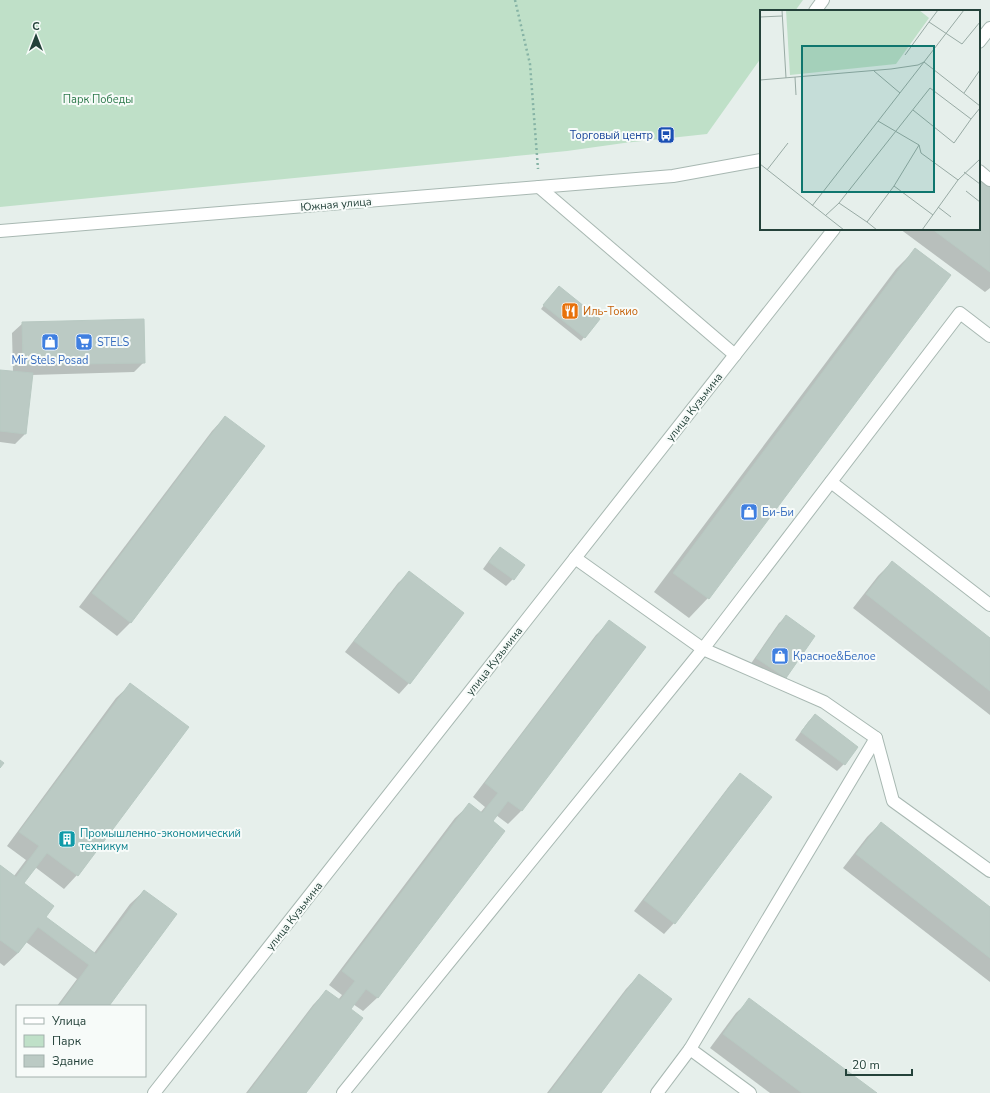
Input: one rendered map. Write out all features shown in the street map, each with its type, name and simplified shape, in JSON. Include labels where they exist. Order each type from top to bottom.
[{"type":"street","points":[[816,10],[823,0]]},
{"type":"street","points":[[980,41],[990,28]]},
{"type":"street","name":"Южная улица","points":[[0,232],[673,176],[760,160]]},
{"type":"street","points":[[980,173],[990,180]]},
{"type":"street","points":[[540,187],[735,355]]},
{"type":"street","name":"улица Кузьмина","points":[[154,1093],[833,230]]},
{"type":"street","points":[[343,1093],[703,649],[960,314],[990,336]]},
{"type":"street","points":[[831,482],[990,605]]},
{"type":"street","points":[[575,558],[703,649],[824,702],[876,738],[893,801],[990,871]]},
{"type":"street","points":[[657,1093],[690,1049],[876,738]]},
{"type":"street","points":[[690,1049],[750,1093]]},
{"type":"path","points":[[515,0],[530,64],[540,187]]},
{"type":"green space","name":"Парк Победы","points":[[0,0],[803,0],[796,10],[760,10],[760,59],[707,134],[567,151],[0,207]]},
{"type":"building","points":[[980,177],[990,184],[990,272],[933,230],[980,230]]},
{"type":"building","points":[[915,248],[951,275],[709,599],[673,573]]},
{"type":"building","points":[[559,286],[600,319],[585,338],[543,305]]},
{"type":"building","name":"STELS","points":[[144,319],[145,363],[23,365],[22,322]]},
{"type":"building","points":[[0,370],[33,373],[26,434],[0,431]]},
{"type":"building","points":[[225,416],[265,446],[131,623],[92,593]]},
{"type":"building","points":[[500,547],[525,565],[514,580],[489,562]]},
{"type":"building","points":[[892,561],[990,638],[990,691],[866,594]]},
{"type":"building","points":[[409,571],[464,613],[410,684],[354,641]]},
{"type":"building","points":[[786,615],[815,636],[786,678],[756,658]]},
{"type":"building","points":[[609,620],[646,647],[522,811],[508,801],[493,821],[505,831],[378,998],[366,989],[351,1009],[363,1018],[306,1093],[248,1093],[326,990],[340,1000],[355,981],[342,971],[469,803],[482,813],[498,793],[485,783]]},
{"type":"building","name":"Промышленно-экономический техникум","points":[[130,683],[189,727],[78,876],[47,853],[24,883],[54,906],[46,917],[96,954],[144,890],[177,914],[110,1005],[60,1005],[89,965],[38,927],[18,953],[0,940],[0,865],[16,877],[39,846],[19,832]]},
{"type":"building","points":[[815,714],[858,747],[845,765],[801,732]]},
{"type":"building","points":[[0,760],[4,763],[0,768]]},
{"type":"building","points":[[740,773],[772,797],[675,924],[644,900]]},
{"type":"building","points":[[881,822],[990,907],[990,958],[856,854]]},
{"type":"building","points":[[639,974],[672,999],[601,1093],[549,1093]]},
{"type":"building","points":[[749,998],[877,1093],[802,1093],[723,1034]]},
{"type":"place","name":"Торговый центр","points":[[666,135]]},
{"type":"place","name":"Иль-Токио","points":[[570,311]]},
{"type":"place","name":"Mir Stels Posad","points":[[50,342]]},
{"type":"place","name":"STELS","points":[[84,342]]},
{"type":"place","name":"Би-Би","points":[[749,512]]},
{"type":"place","name":"Красное&Белое","points":[[780,656]]},
{"type":"place","name":"Промышленно-экономический техникум","points":[[67,839]]}]
